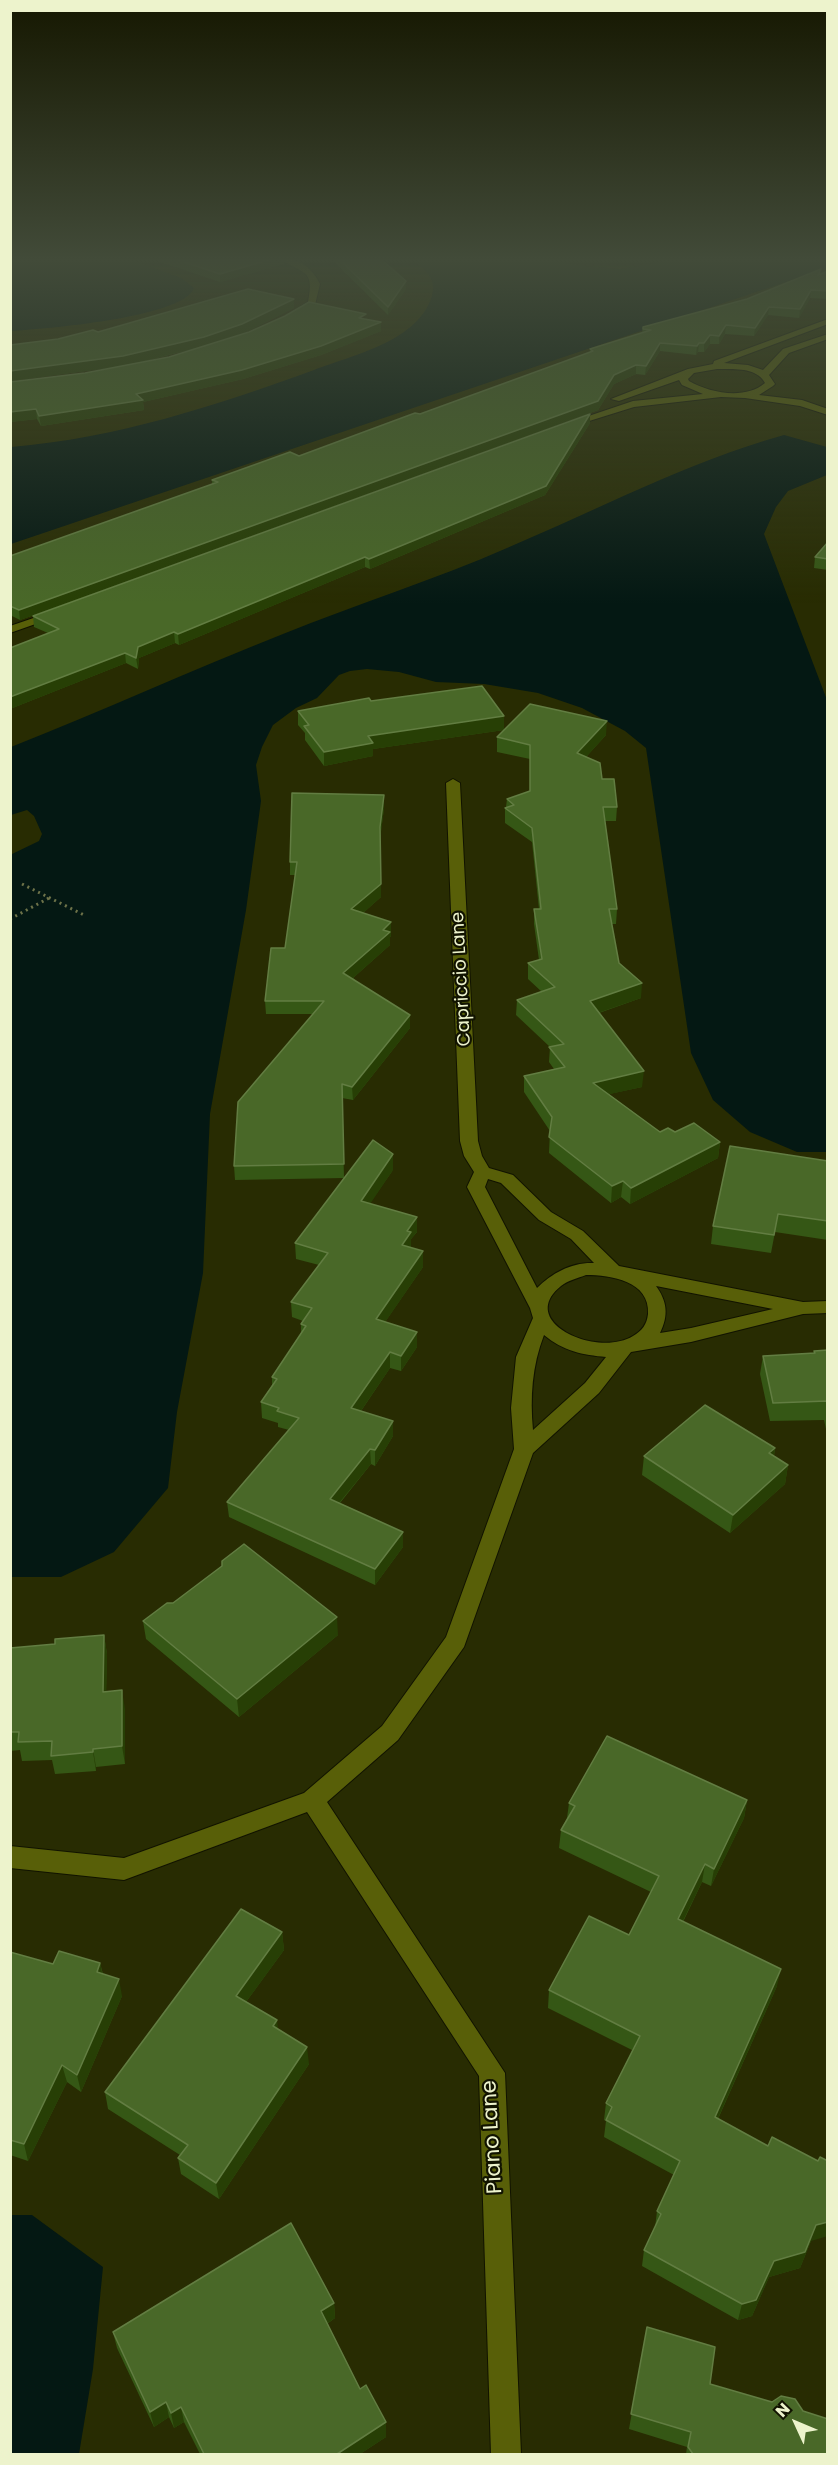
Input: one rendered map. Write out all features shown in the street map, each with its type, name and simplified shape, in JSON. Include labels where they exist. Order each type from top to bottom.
[{"type":"street","points":[[686,374],[683,378],[691,387],[719,395]]},
{"type":"street","points":[[572,423],[605,402],[686,374]]},
{"type":"street","points":[[760,374],[764,375],[770,384],[802,404]]},
{"type":"street","points":[[550,431],[633,404],[742,394],[761,391],[770,384]]},
{"type":"street","points":[[742,394],[802,404],[828,412]]},
{"type":"street","points":[[10,630],[64,611]]},
{"type":"street","name":"Capriccio Lane","points":[[453,783],[469,1141],[473,1156],[483,1172],[476,1187],[539,1313]]},
{"type":"street","points":[[483,1172],[507,1179],[545,1216],[577,1235],[618,1272],[639,1280],[651,1291],[658,1305],[659,1318],[652,1331],[632,1345],[592,1388],[524,1449]]},
{"type":"street","points":[[10,1857],[124,1869],[312,1800],[390,1733],[456,1641],[524,1449],[521,1408],[525,1357],[539,1313],[542,1293],[551,1282],[566,1274],[584,1269],[618,1272],[803,1308]]},
{"type":"street","points":[[539,1313],[550,1333],[574,1346],[603,1351],[691,1335],[803,1308],[828,1307]]},
{"type":"street","name":"Piano Lane","points":[[312,1800],[492,2073],[506,2454]]},
{"type":"path","points":[[22,884],[86,916]]},
{"type":"path","points":[[10,919],[49,898]]},
{"type":"water","points":[[303,374],[514,374],[11,544],[11,447],[50,443],[127,428],[240,396]]},
{"type":"water","points":[[784,435],[827,447],[827,475],[788,491],[776,507],[764,534],[827,700],[827,1152],[797,1152],[750,1132],[713,1100],[691,1053],[646,748],[625,731],[582,708],[538,693],[484,684],[436,682],[399,672],[367,669],[339,675],[317,698],[296,708],[273,725],[256,765],[261,801],[246,910],[210,1114],[203,1273],[177,1412],[168,1488],[114,1552],[61,1577],[11,1577],[10,855],[39,841],[42,834],[34,816],[27,810],[11,815],[11,747],[283,634],[479,560],[678,472]]},
{"type":"water","points":[[11,2215],[32,2215],[103,2267],[93,2369],[79,2454],[11,2454]]},
{"type":"building","points":[[76,374],[224,374],[136,394],[143,400],[39,416],[36,409],[10,412],[10,382]]},
{"type":"building","points":[[530,374],[616,374],[598,401],[19,610],[10,606],[10,556],[218,482],[212,480],[290,452],[299,456],[415,413],[420,414]]},
{"type":"building","points":[[590,414],[546,486],[369,559],[365,557],[178,634],[174,632],[138,647],[136,658],[125,653],[10,697],[10,648],[59,629],[33,616]]},
{"type":"building","points":[[828,542],[828,559],[815,557]]},
{"type":"building","points":[[482,686],[504,716],[368,736],[373,743],[324,752],[304,726],[309,725],[298,711],[369,698],[371,701]]},
{"type":"building","points":[[530,704],[607,721],[577,753],[600,763],[602,779],[614,779],[617,807],[603,807],[617,909],[609,909],[619,963],[642,983],[590,1001],[644,1071],[593,1083],[660,1132],[668,1128],[675,1132],[694,1123],[720,1142],[631,1188],[623,1181],[612,1186],[549,1137],[552,1117],[524,1076],[565,1067],[549,1047],[564,1044],[517,1000],[555,987],[528,963],[542,959],[534,909],[541,909],[532,828],[505,808],[514,805],[507,799],[530,791],[530,745],[497,737]]},
{"type":"building","points":[[292,793],[384,795],[380,827],[381,884],[351,909],[391,922],[383,930],[390,932],[343,973],[410,1015],[352,1087],[342,1084],[344,1164],[234,1166],[238,1102],[324,1001],[265,1001],[271,948],[285,948],[297,862],[290,862]]},
{"type":"building","points":[[373,1140],[393,1154],[361,1201],[417,1217],[407,1231],[411,1232],[402,1245],[423,1251],[376,1319],[417,1332],[401,1356],[390,1352],[351,1408],[393,1421],[375,1450],[370,1449],[330,1499],[403,1532],[375,1569],[227,1502],[299,1418],[277,1411],[279,1408],[261,1402],[277,1379],[272,1377],[306,1326],[301,1324],[312,1308],[291,1302],[328,1253],[295,1243]]},
{"type":"building","points":[[730,1146],[828,1161],[828,1221],[778,1214],[774,1235],[713,1226]]},
{"type":"building","points":[[828,1350],[828,1403],[827,1401],[773,1403],[763,1356]]},
{"type":"building","points":[[705,1405],[775,1448],[769,1453],[788,1465],[733,1515],[644,1456]]},
{"type":"building","points":[[244,1544],[337,1617],[237,1699],[143,1621],[167,1603],[173,1603],[222,1566],[222,1561]]},
{"type":"building","points":[[104,1635],[103,1692],[122,1690],[122,1746],[93,1749],[93,1752],[51,1756],[52,1741],[18,1742],[19,1732],[10,1732],[10,1648],[55,1644],[55,1639]]},
{"type":"building","points":[[607,1736],[747,1800],[714,1869],[705,1864],[678,1919],[781,1969],[715,2117],[768,2146],[772,2137],[818,2161],[820,2157],[828,2161],[828,2222],[816,2225],[805,2252],[774,2261],[756,2300],[742,2304],[644,2250],[661,2214],[657,2211],[680,2161],[606,2120],[612,2107],[606,2103],[640,2036],[549,1990],[589,1916],[629,1935],[659,1876],[561,1830],[575,1806],[569,1803]]},
{"type":"building","points":[[241,1909],[282,1932],[236,1996],[277,2020],[273,2026],[307,2047],[216,2183],[178,2158],[188,2145],[105,2092]]},
{"type":"building","points":[[59,1951],[100,1963],[97,1972],[119,1979],[77,2075],[62,2065],[24,2144],[10,2140],[10,1952],[53,1964]]},
{"type":"building","points":[[291,2223],[334,2303],[321,2311],[360,2389],[366,2385],[386,2422],[337,2454],[204,2454],[181,2407],[171,2413],[166,2402],[150,2412],[113,2332]]},
{"type":"building","points":[[647,2327],[715,2347],[710,2384],[772,2402],[781,2396],[795,2399],[803,2411],[828,2419],[828,2454],[693,2454],[688,2447],[691,2432],[631,2414]]}]
